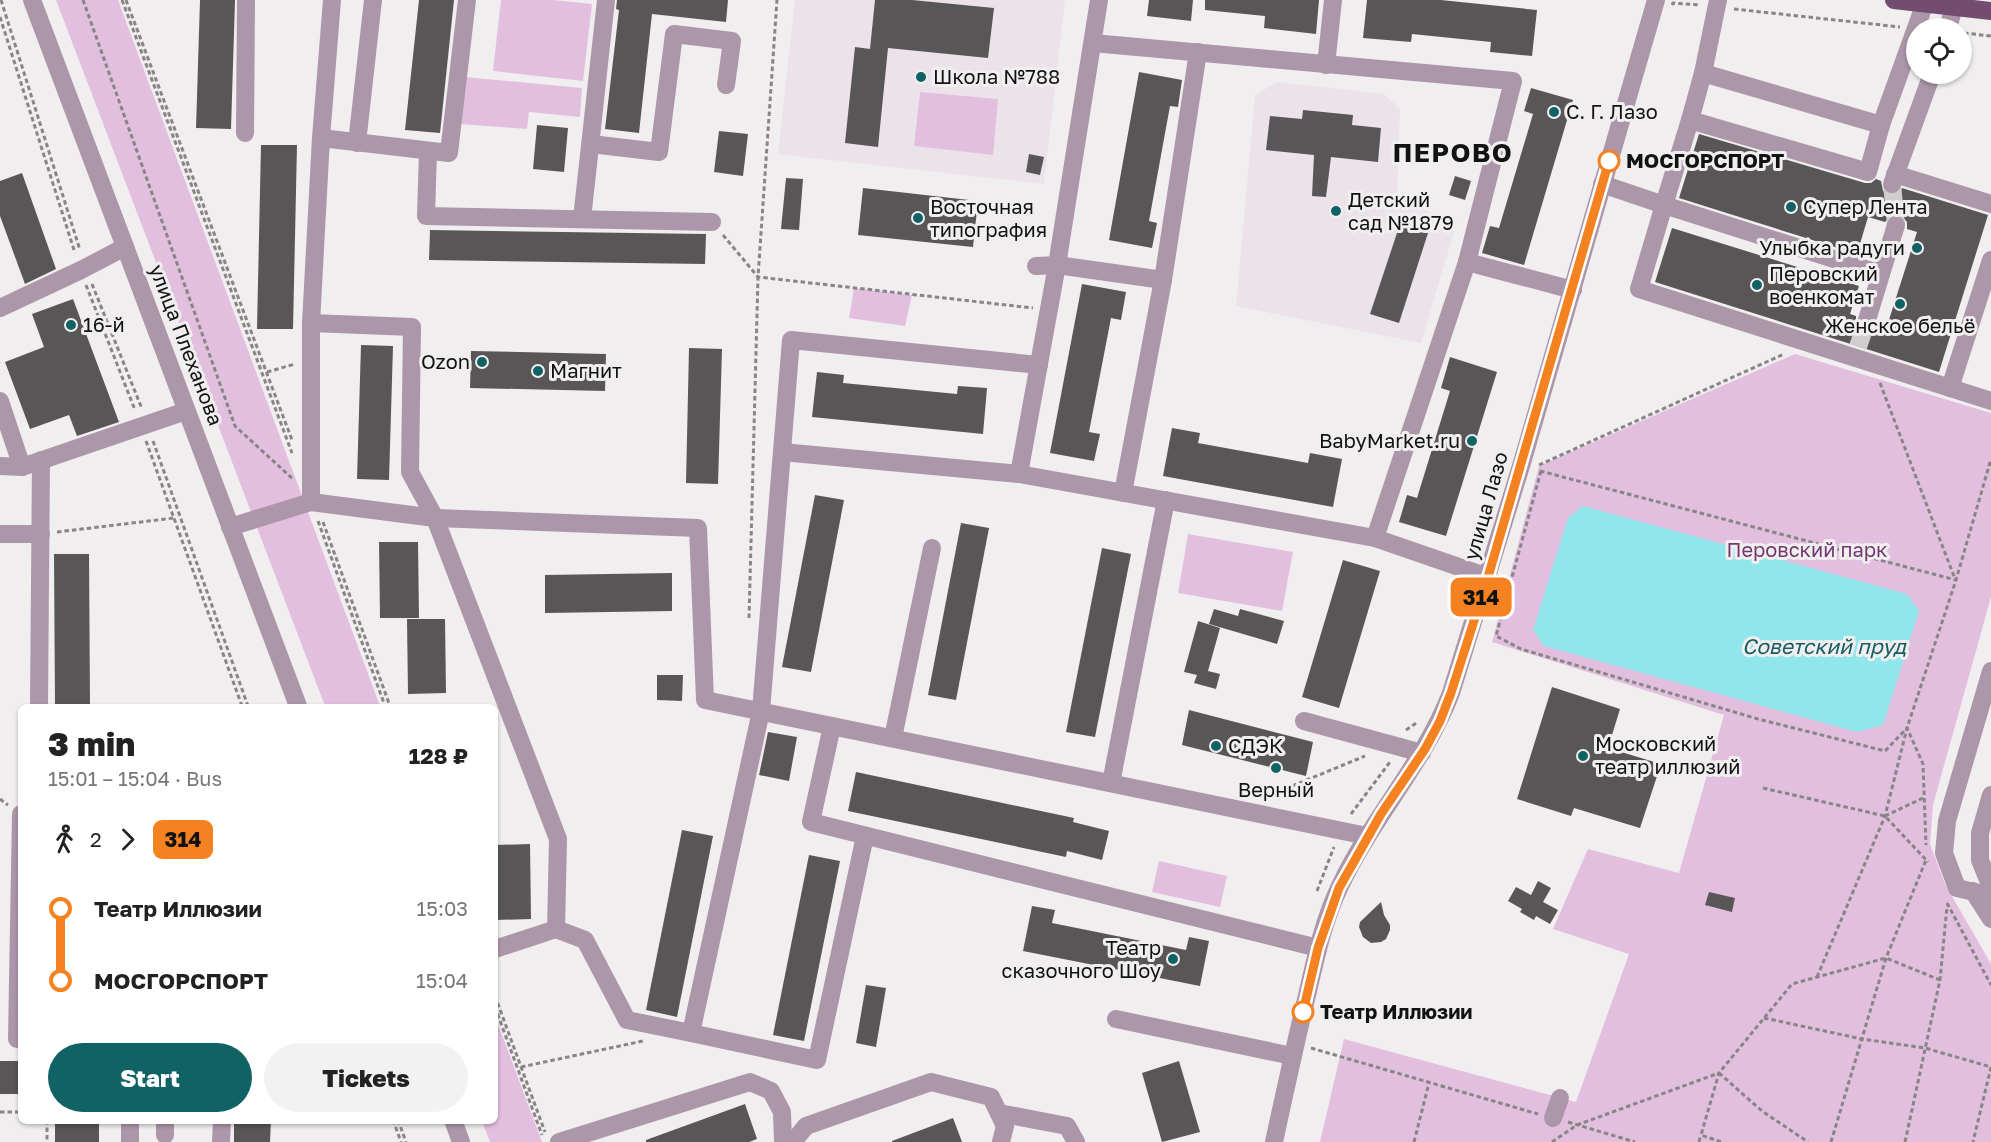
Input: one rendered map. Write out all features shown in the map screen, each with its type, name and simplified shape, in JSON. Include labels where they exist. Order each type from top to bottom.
[{"type":"main road","points":[[1894,0],[1991,11]]},
{"type":"street","name":"улица Плеханова","points":[[32,0],[297,704]]},
{"type":"street","points":[[245,133],[246,0]]},
{"type":"street","points":[[314,502],[311,323],[321,138],[332,0]]},
{"type":"street","points":[[357,143],[373,0]]},
{"type":"street","points":[[321,138],[449,153],[467,0]]},
{"type":"street","points":[[582,219],[606,0]]},
{"type":"street","points":[[1019,474],[1057,265],[1100,0]]},
{"type":"street","points":[[1326,65],[1333,0]]},
{"type":"street","name":"улица Лазо","points":[[1274,1142],[1318,948],[1339,888],[1367,836],[1422,753],[1440,721],[1451,693],[1488,577],[1602,184],[1665,1]]},
{"type":"street","points":[[1920,18],[1925,3]]},
{"type":"street","points":[[1717,4],[1703,73],[1639,289],[1862,357],[1991,401]]},
{"type":"street","points":[[1951,18],[1954,7]]},
{"type":"street","points":[[591,144],[659,152],[674,34],[732,41],[726,85]]},
{"type":"street","points":[[1093,43],[1513,81],[1467,262],[1375,538]]},
{"type":"street","points":[[1123,493],[1163,280],[1198,52]]},
{"type":"street","points":[[1690,120],[1868,172],[1881,125],[1906,56]]},
{"type":"street","points":[[1703,73],[1881,125]]},
{"type":"street","points":[[1928,84],[1893,179],[1991,204]]},
{"type":"street","points":[[428,151],[426,216],[712,222]]},
{"type":"street","points":[[1602,184],[1881,274]]},
{"type":"street","points":[[1867,320],[1896,225]]},
{"type":"street","points":[[0,308],[125,247]]},
{"type":"street","points":[[1950,388],[1991,260]]},
{"type":"street","points":[[1467,262],[1573,290]]},
{"type":"street","points":[[1036,266],[1057,265],[1163,280]]},
{"type":"street","points":[[311,323],[412,327],[410,472],[435,518],[558,839],[556,929]]},
{"type":"street","points":[[691,1033],[761,711],[792,340],[1039,365]]},
{"type":"street","points":[[0,401],[22,467]]},
{"type":"street","points":[[0,466],[22,467],[186,411]]},
{"type":"street","points":[[782,452],[1019,474],[1166,500],[1375,538],[1488,577]]},
{"type":"street","points":[[39,704],[41,460]]},
{"type":"street","points":[[1110,783],[1166,500]]},
{"type":"street","points":[[230,527],[314,502],[435,518],[698,528],[705,700],[1367,836]]},
{"type":"street","points":[[0,534],[41,534]]},
{"type":"street","points":[[893,738],[932,548]]},
{"type":"street","points":[[1991,670],[1947,820],[1944,853],[1957,888],[1991,896]]},
{"type":"street","points":[[1304,721],[1422,753]]},
{"type":"street","points":[[832,726],[811,822],[1318,948]]},
{"type":"street","points":[[1991,795],[1980,833],[1980,860],[1991,886]]},
{"type":"street","points":[[498,948],[556,929],[585,940],[627,1020],[817,1060],[865,836]]},
{"type":"street","points":[[1973,891],[1991,919]]},
{"type":"street","points":[[13,1039],[18,898]]},
{"type":"street","points":[[1116,1019],[1294,1050]]},
{"type":"street","points":[[559,1142],[750,1082],[771,1091],[782,1112],[783,1142]]},
{"type":"street","points":[[794,1142],[806,1126],[931,1082],[991,1097],[1005,1126],[1001,1142]]},
{"type":"street","points":[[1553,1118],[1560,1098]]},
{"type":"street","points":[[999,1113],[1067,1126],[1076,1142]]},
{"type":"street","points":[[130,1124],[130,1142]]},
{"type":"street","points":[[221,1142],[222,1124]]},
{"type":"street","points":[[454,1124],[461,1142]]},
{"type":"path","points":[[1,0],[83,269],[144,425],[174,518],[241,704]]},
{"type":"path","points":[[83,0],[235,426],[306,491],[314,502],[389,704]]},
{"type":"path","points":[[122,0],[264,372]]},
{"type":"path","points":[[126,0],[296,458]]},
{"type":"path","points":[[749,628],[758,277],[777,0]]},
{"type":"path","points":[[1665,1],[1717,4],[1906,27]]},
{"type":"path","points":[[0,17],[83,269],[144,425],[247,704]]},
{"type":"path","points":[[1972,34],[1991,36]]},
{"type":"path","points":[[712,222],[758,277],[1049,309]]},
{"type":"path","points":[[1532,468],[1786,353]]},
{"type":"path","points":[[1862,357],[1956,580]]},
{"type":"path","points":[[264,372],[312,360]]},
{"type":"path","points":[[1817,977],[1885,816],[1906,728],[1956,580],[1991,459]]},
{"type":"path","points":[[1906,728],[1885,751],[1758,719],[1521,649],[1496,636],[1541,471],[1956,580]]},
{"type":"path","points":[[314,502],[384,704]]},
{"type":"path","points":[[41,534],[174,518]]},
{"type":"path","points":[[1275,817],[1280,791],[1380,750],[1427,716]]},
{"type":"path","points":[[1831,1142],[1886,958],[1926,860],[1923,764],[1906,728]]},
{"type":"path","points":[[1764,788],[1885,816],[1931,868]]},
{"type":"path","points":[[1885,816],[1923,798]]},
{"type":"path","points":[[1926,860],[1944,853]]},
{"type":"path","points":[[1943,895],[1991,985]]},
{"type":"path","points":[[1905,1142],[1940,980],[1947,904]]},
{"type":"path","points":[[1699,1142],[1719,1073],[1792,984],[1886,958],[1940,980]]},
{"type":"path","points":[[498,1004],[547,1142]]},
{"type":"path","points":[[498,1015],[547,1142]]},
{"type":"path","points":[[1764,1018],[1862,1039],[1925,1048],[1991,1067],[1973,1142]]},
{"type":"path","points":[[521,1067],[652,1040],[672,1029]]},
{"type":"path","points":[[1294,1050],[1429,1082],[1635,1142]]},
{"type":"path","points":[[1577,1125],[1719,1073]]},
{"type":"path","points":[[1719,1073],[1762,1111],[1808,1142]]},
{"type":"path","points":[[1414,1142],[1429,1082]]},
{"type":"path","points":[[0,1112],[18,1112]]},
{"type":"path","points":[[47,1124],[47,1142]]},
{"type":"path","points":[[394,1124],[401,1142]]},
{"type":"path","points":[[399,1124],[406,1142]]},
{"type":"path","points":[[1701,1135],[1721,1142]]},
{"type":"shaded area","name":"Школа №788","points":[[795,0],[1065,0],[1044,184],[778,154]]},
{"type":"shaded area","name":"Детский сад №1879","points":[[1276,82],[1384,94],[1400,109],[1397,199],[1457,222],[1421,343],[1236,306],[1255,96]]},
{"type":"green space","points":[[56,0],[118,0],[379,704],[324,704]]},
{"type":"green space","points":[[501,0],[553,0],[592,4],[583,81],[493,71]]},
{"type":"green space","points":[[465,77],[582,88],[580,117],[529,112],[527,129],[460,124]]},
{"type":"green space","points":[[920,92],[998,99],[993,155],[914,146]]},
{"type":"green space","points":[[854,288],[912,295],[905,326],[849,318]]},
{"type":"green space","name":"Перовский парк","points":[[1795,354],[1991,413],[1991,597],[1933,805],[1930,844],[1945,884],[1991,964],[1991,1142],[1320,1142],[1344,1039],[1576,1102],[1629,954],[1553,929],[1588,849],[1679,873],[1724,715],[1492,642],[1539,466]]},
{"type":"green space","points":[[1188,534],[1293,552],[1282,611],[1178,593]]},
{"type":"green space","points":[[1159,861],[1227,876],[1220,907],[1152,892]]},
{"type":"green space","points":[[498,1024],[542,1142],[490,1142],[483,1124],[498,1124]]},
{"type":"water","name":"Советский пруд","points":[[1583,506],[1907,594],[1919,611],[1883,725],[1857,732],[1544,646],[1533,630],[1568,518]]},
{"type":"building","points":[[200,0],[235,0],[231,129],[196,128]]},
{"type":"building","points":[[419,0],[454,0],[440,133],[405,130]]},
{"type":"building","points":[[617,0],[728,0],[726,22],[652,14],[639,133],[605,129],[619,10],[616,9]]},
{"type":"building","points":[[875,0],[912,0],[994,8],[988,58],[888,48],[878,147],[845,143],[855,47],[870,49]]},
{"type":"building","points":[[1149,0],[1193,0],[1191,21],[1147,16]]},
{"type":"building","points":[[1205,0],[1319,0],[1316,34],[1264,28],[1265,16],[1205,10]]},
{"type":"building","points":[[1367,0],[1441,0],[1537,10],[1532,56],[1490,52],[1491,42],[1412,34],[1411,42],[1363,38]]},
{"type":"building","points":[[1139,72],[1182,80],[1178,107],[1170,106],[1149,221],[1157,223],[1152,248],[1109,240]]},
{"type":"building","points":[[1531,88],[1573,100],[1524,265],[1482,253],[1490,226],[1499,228],[1533,114],[1524,111]]},
{"type":"building","points":[[1303,110],[1353,115],[1352,125],[1381,128],[1378,162],[1331,157],[1326,197],[1312,196],[1314,155],[1266,150],[1270,116],[1302,119]]},
{"type":"building","points":[[537,125],[568,128],[564,172],[533,169]]},
{"type":"building","points":[[719,131],[748,134],[743,176],[714,172]]},
{"type":"building","points":[[1699,134],[1865,183],[1871,183],[1876,179],[1881,181],[1883,191],[1889,195],[1899,193],[1902,188],[1988,215],[1939,372],[1655,282],[1672,228],[1859,286],[1850,314],[1856,316],[1859,328],[1869,331],[1874,329],[1878,323],[1887,326],[1917,232],[1907,229],[1907,222],[1900,214],[1893,214],[1885,222],[1868,217],[1857,254],[1679,198]]},
{"type":"building","points":[[261,145],[297,145],[293,329],[257,329]]},
{"type":"building","points":[[1029,154],[1044,157],[1040,175],[1026,172]]},
{"type":"building","points":[[22,173],[56,269],[25,284],[0,216],[0,181]]},
{"type":"building","points":[[1455,176],[1471,181],[1465,200],[1449,195]]},
{"type":"building","points":[[786,178],[803,179],[799,230],[781,229]]},
{"type":"building","name":"Восточная типография","points":[[863,188],[978,201],[973,247],[858,235]]},
{"type":"building","points":[[1400,224],[1428,233],[1399,323],[1370,314]]},
{"type":"building","points":[[430,230],[706,234],[705,264],[429,260]]},
{"type":"building","points":[[1082,284],[1126,292],[1121,320],[1111,318],[1089,432],[1100,434],[1094,461],[1050,453]]},
{"type":"building","points":[[73,299],[119,422],[77,436],[69,415],[30,429],[5,362],[44,347],[32,314]]},
{"type":"building","points":[[361,345],[393,346],[389,480],[357,479]]},
{"type":"building","points":[[689,348],[722,349],[718,484],[686,483]]},
{"type":"building","name":"Магнит","points":[[471,351],[606,354],[605,391],[470,388]]},
{"type":"building","points":[[1450,357],[1497,372],[1446,536],[1399,522],[1407,495],[1417,498],[1450,391],[1441,388]]},
{"type":"building","points":[[817,372],[844,375],[843,383],[957,394],[958,386],[987,388],[983,434],[812,417]]},
{"type":"building","points":[[1172,428],[1200,433],[1198,443],[1308,463],[1310,453],[1342,459],[1333,507],[1163,476]]},
{"type":"building","points":[[815,495],[844,500],[811,672],[782,667]]},
{"type":"building","points":[[961,523],[989,528],[956,700],[928,695]]},
{"type":"building","points":[[379,542],[418,542],[419,618],[380,618]]},
{"type":"building","points":[[1102,548],[1131,554],[1095,737],[1066,732]]},
{"type":"building","points":[[54,554],[89,554],[90,704],[55,704]]},
{"type":"building","points":[[1343,560],[1380,571],[1339,708],[1302,697]]},
{"type":"building","points":[[672,573],[672,611],[545,613],[545,575]]},
{"type":"building","points":[[1214,609],[1238,616],[1240,609],[1284,621],[1277,644],[1209,624]]},
{"type":"building","points":[[407,619],[445,619],[446,693],[408,694]]},
{"type":"building","points":[[1198,621],[1220,628],[1208,671],[1220,674],[1216,689],[1194,683],[1197,675],[1184,672]]},
{"type":"building","points":[[657,675],[683,675],[682,701],[657,700]]},
{"type":"building","name":"Московский театр иллюзий","points":[[1552,687],[1620,709],[1608,748],[1661,764],[1640,828],[1574,808],[1571,816],[1517,799]]},
{"type":"building","points":[[1189,710],[1313,742],[1306,776],[1182,745]]},
{"type":"building","points":[[768,732],[797,737],[789,781],[759,775]]},
{"type":"building","points":[[856,772],[1074,818],[1073,822],[1109,831],[1102,860],[1067,851],[1066,857],[848,811]]},
{"type":"building","points":[[682,830],[713,836],[677,1017],[646,1010]]},
{"type":"building","points":[[530,844],[531,919],[498,920],[498,845]]},
{"type":"building","points":[[809,855],[840,861],[804,1041],[773,1035]]},
{"type":"building","points":[[1538,881],[1551,888],[1543,902],[1558,910],[1550,924],[1536,916],[1534,920],[1520,912],[1522,909],[1508,901],[1516,887],[1531,895]]},
{"type":"building","points":[[1709,892],[1735,898],[1732,912],[1705,905]]},
{"type":"building","points":[[1381,902],[1390,930],[1386,939],[1371,943],[1363,937],[1359,927],[1360,922]]},
{"type":"building","points":[[1032,906],[1055,910],[1052,923],[1186,950],[1189,937],[1209,941],[1200,986],[1023,951]]},
{"type":"building","points":[[866,985],[886,988],[876,1047],[856,1043]]},
{"type":"building","points":[[0,1061],[18,1061],[18,1094],[0,1094]]},
{"type":"building","points":[[1179,1061],[1200,1132],[1162,1142],[1142,1073]]},
{"type":"building","points":[[745,1104],[757,1139],[749,1142],[646,1142],[646,1140]]},
{"type":"building","points":[[953,1118],[962,1142],[892,1142],[892,1141]]},
{"type":"building","points":[[55,1124],[99,1124],[99,1142],[55,1142]]},
{"type":"building","points":[[234,1124],[271,1124],[270,1142],[234,1142]]},
{"type":"tunnel","points":[[1892,184],[1896,225]]},
{"type":"tunnel","points":[[1858,347],[1867,320]]},
{"type":"bus line","name":"314","points":[[1303,1012],[1318,948],[1339,888],[1367,836],[1425,749],[1440,721],[1451,693],[1488,577],[1609,161]]},
{"type":"place","name":"Школа №788","points":[[921,77]]},
{"type":"place","name":"С. Г. Лазо","points":[[1554,112]]},
{"type":"place","name":"МОСГОРСПОРТ","points":[[1609,161]]},
{"type":"place","name":"Супер Лента","points":[[1791,207]]},
{"type":"place","name":"Детский сад №1879","points":[[1336,211]]},
{"type":"place","name":"Восточная типография","points":[[918,218]]},
{"type":"place","name":"Улыбка радуги","points":[[1917,248]]},
{"type":"place","name":"Перовский военкомат","points":[[1757,285]]},
{"type":"place","name":"Женское бельё","points":[[1900,304]]},
{"type":"place","name":"16-й","points":[[71,325]]},
{"type":"place","name":"Ozon","points":[[482,362]]},
{"type":"place","name":"Магнит","points":[[538,371]]},
{"type":"place","name":"BabyMarket.ru","points":[[1472,441]]},
{"type":"place","name":"СДЭК","points":[[1216,746]]},
{"type":"place","name":"Московский театр иллюзий","points":[[1583,756]]},
{"type":"place","name":"Верный","points":[[1276,768]]},
{"type":"place","name":"Театр сказочного Шоу","points":[[1173,959]]},
{"type":"place","name":"Театр Иллюзии","points":[[1303,1012]]},
{"type":"district","name":"ПЕРОВО","points":[[1453,153]]}]
